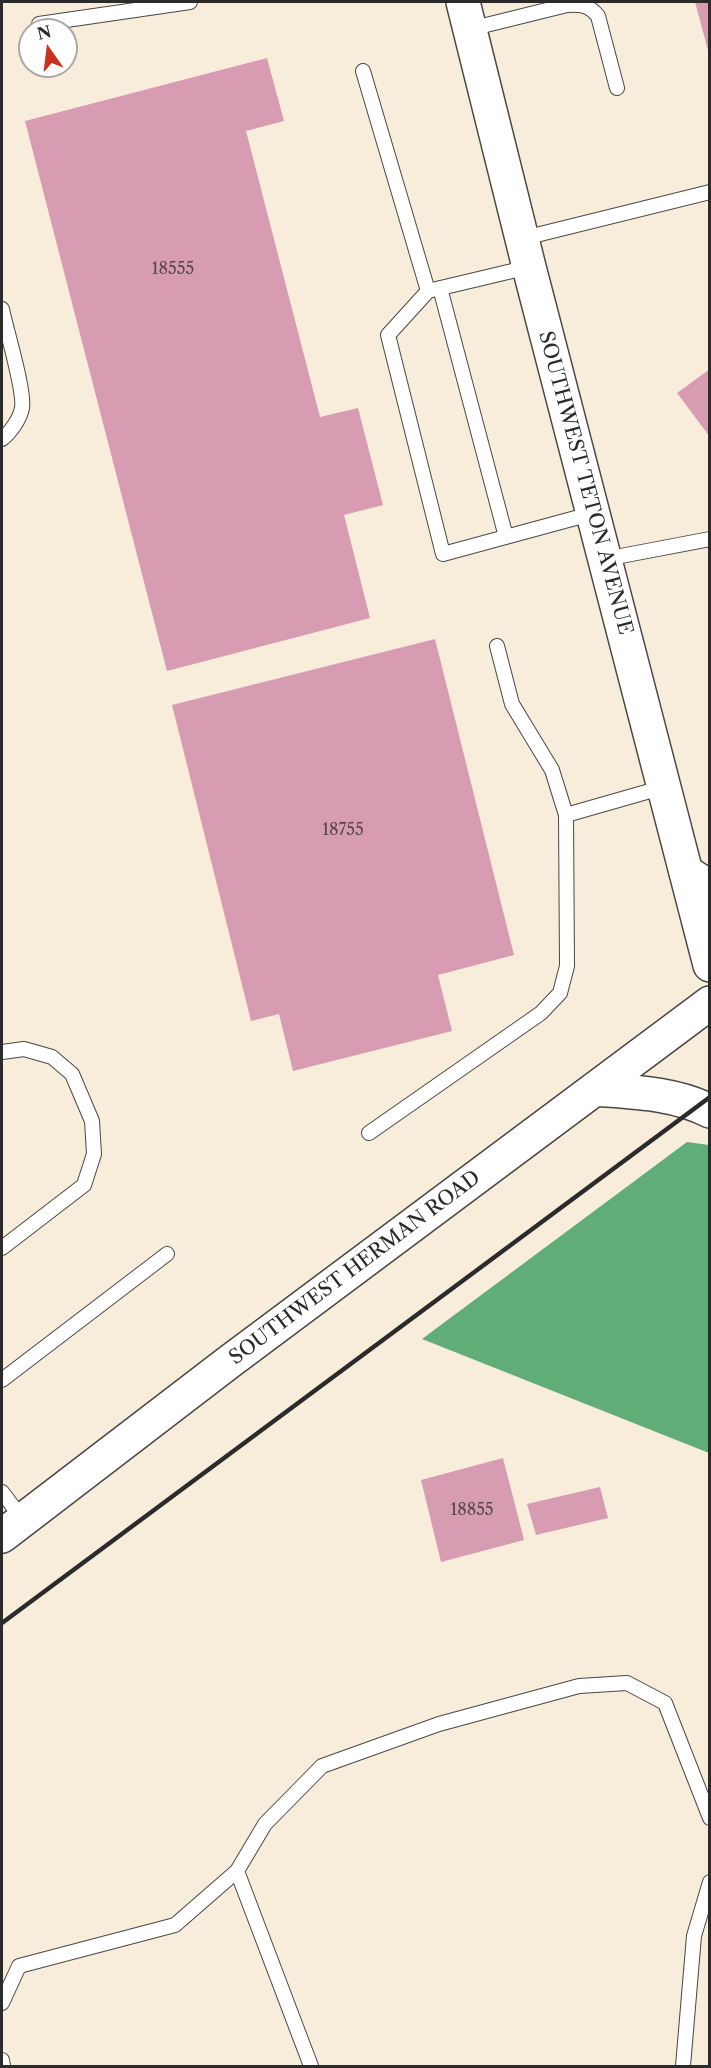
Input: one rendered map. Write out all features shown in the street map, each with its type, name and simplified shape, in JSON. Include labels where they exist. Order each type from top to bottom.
[{"type":"main road","name":"SOUTHWEST TETON AVENUE","points":[[467,15],[664,787],[698,879],[710,965]]},
{"type":"main road","name":"SOUTHWEST HERMAN ROAD","points":[[12,1528],[229,1362],[710,1003]]},
{"type":"main road","points":[[595,1089],[666,1096],[710,1111]]},
{"type":"lane","points":[[78,18],[190,2]]},
{"type":"lane","points":[[467,15],[580,4],[591,8],[598,16],[617,88]]},
{"type":"lane","points":[[363,71],[434,289],[506,537]]},
{"type":"lane","points":[[594,513],[443,554],[388,335],[434,289],[526,252],[710,192]]},
{"type":"lane","points":[[2,309],[22,407],[9,434],[2,439]]},
{"type":"lane","points":[[605,559],[710,539]]},
{"type":"lane","points":[[369,1133],[541,1012],[560,993],[567,966],[566,815],[552,770],[512,704],[497,646]]},
{"type":"lane","points":[[566,815],[664,787]]},
{"type":"lane","points":[[2,1052],[24,1048],[52,1057],[72,1074],[92,1121],[94,1154],[84,1185],[2,1248]]},
{"type":"lane","points":[[2,1380],[167,1254]]},
{"type":"lane","points":[[2,1492],[12,1528]]},
{"type":"lane","points":[[2,2003],[19,1966],[175,1925],[237,1871],[265,1824],[322,1766],[439,1724],[579,1686],[627,1683],[665,1703],[710,1818]]},
{"type":"lane","points":[[237,1871],[311,2067]]},
{"type":"lane","points":[[683,2067],[694,1936],[710,1882]]},
{"type":"lane","points":[[2,2060],[3,2067]]},
{"type":"green space","points":[[687,1142],[709,1145],[709,1453],[422,1339]]},
{"type":"building","points":[[695,2],[710,2],[709,54]]},
{"type":"building","points":[[267,58],[284,121],[246,131],[320,417],[358,408],[383,505],[344,515],[370,618],[167,671],[25,121]]},
{"type":"building","points":[[710,369],[710,437],[677,393]]},
{"type":"building","points":[[435,639],[514,955],[438,975],[452,1031],[293,1071],[279,1014],[251,1021],[172,705]]},
{"type":"building","points":[[503,1458],[524,1540],[441,1562],[421,1480]]},
{"type":"building","points":[[600,1487],[608,1518],[536,1535],[527,1504]]},
{"type":"railway","points":[[2,1623],[710,1097]]}]
